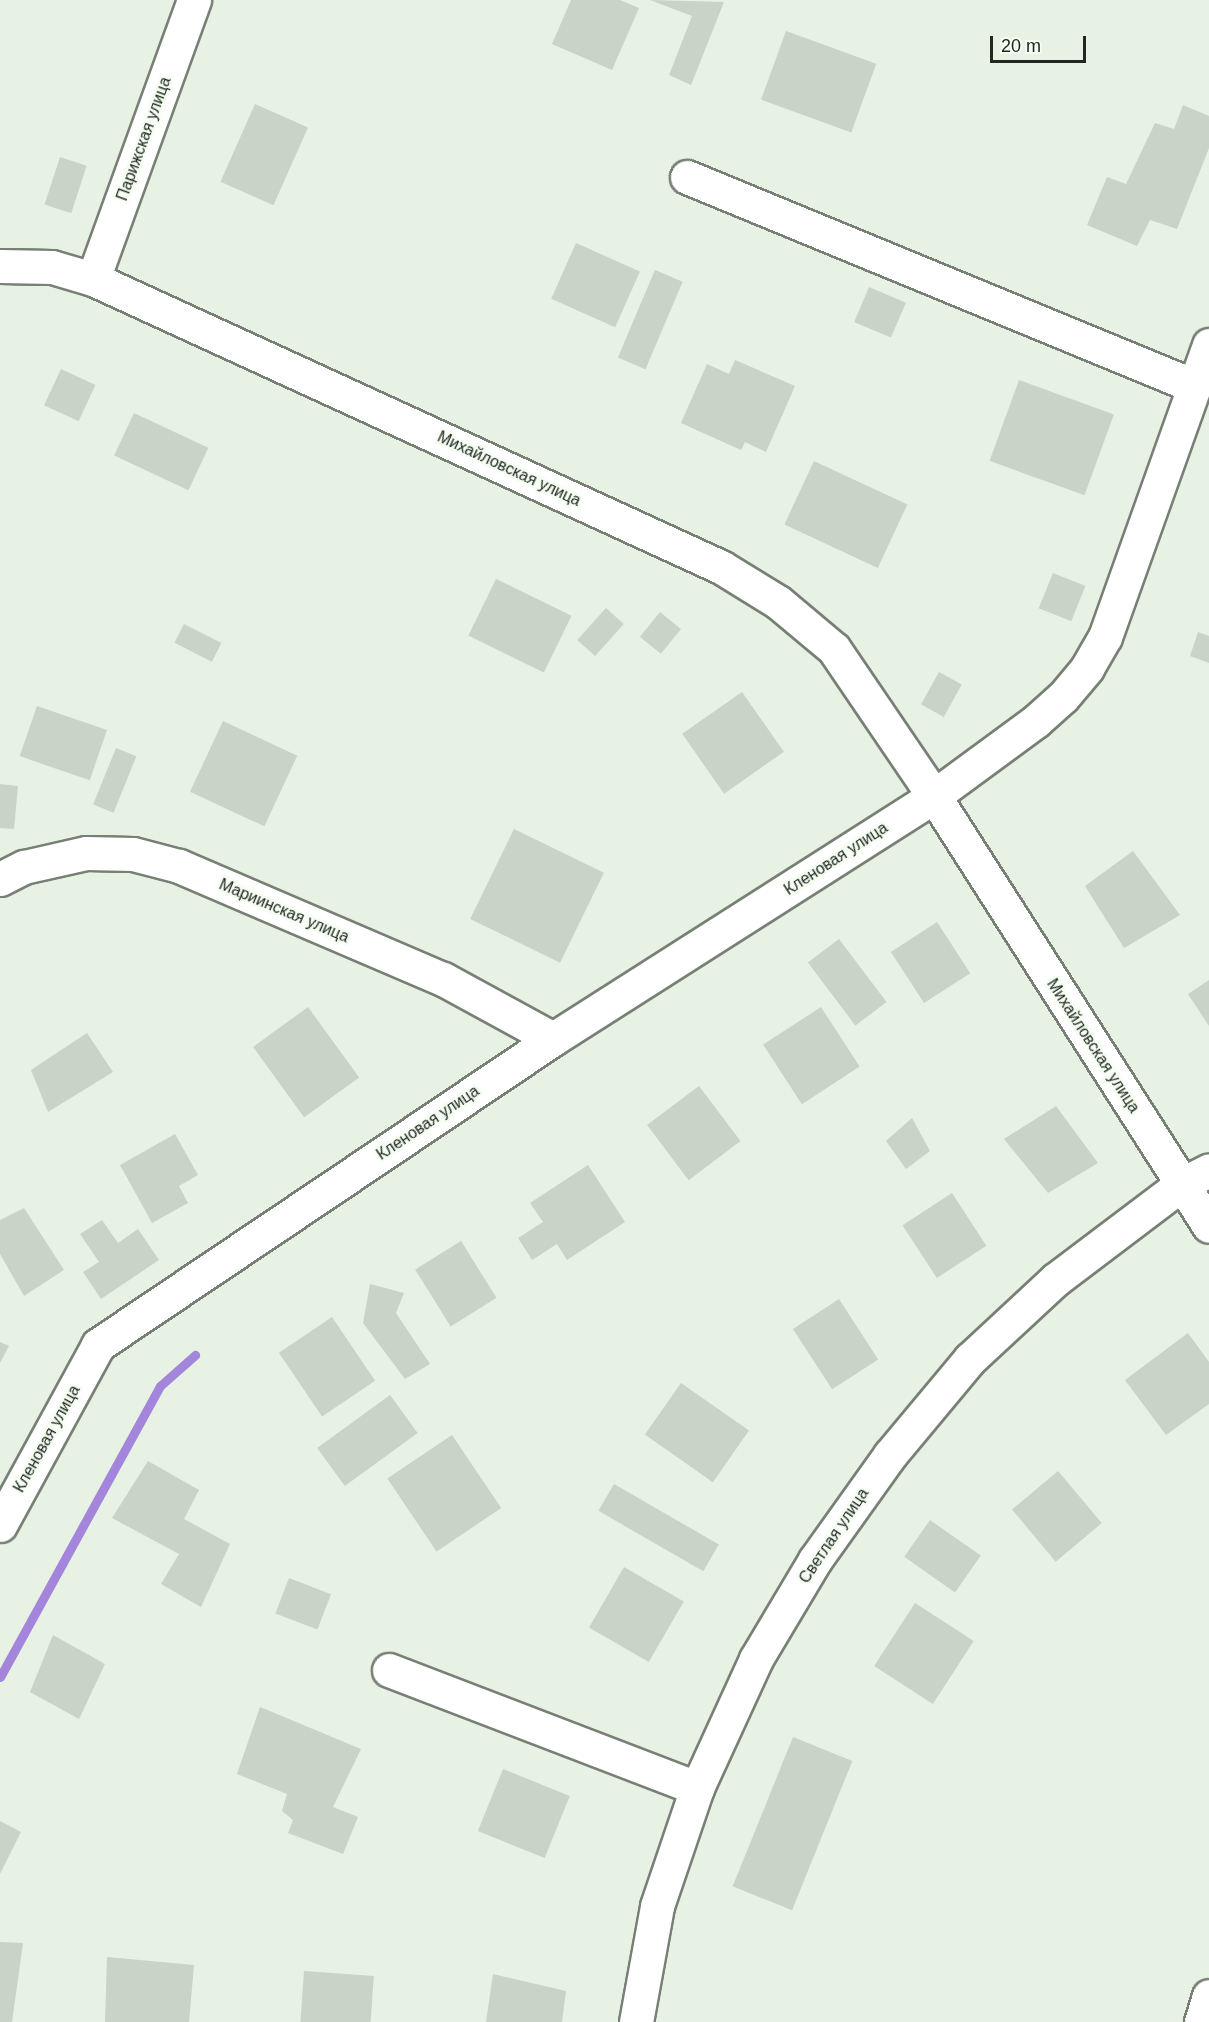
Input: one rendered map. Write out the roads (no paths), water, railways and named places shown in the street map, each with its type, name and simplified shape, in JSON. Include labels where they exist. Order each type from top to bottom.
[{"type":"street","name":"Парижская улица","points":[[93,279],[194,0]]},
{"type":"street","points":[[687,177],[1194,386]]},
{"type":"street","name":"Михайловская улица","points":[[0,266],[52,267],[93,279],[721,567],[778,602],[834,649],[934,796],[978,867],[1200,1173],[1209,1226]]},
{"type":"street","name":"Кленовая улица","points":[[0,1525],[98,1346],[554,1039],[934,796],[1036,721],[1063,697],[1087,668],[1105,637],[1209,345]]},
{"type":"street","name":"Мариинская улица","points":[[0,879],[24,867],[86,853],[133,854],[179,866],[444,979],[554,1039]]},
{"type":"street","name":"Светлая улица","points":[[636,2022],[657,1906],[697,1788],[756,1659],[815,1560],[890,1455],[979,1351],[1055,1280],[1200,1173]]},
{"type":"street","points":[[389,1670],[697,1788]]},
{"type":"street","points":[[1200,2022],[1209,1996]]},
{"type":"waterway","points":[[0,1677],[160,1386],[195,1355]]}]
